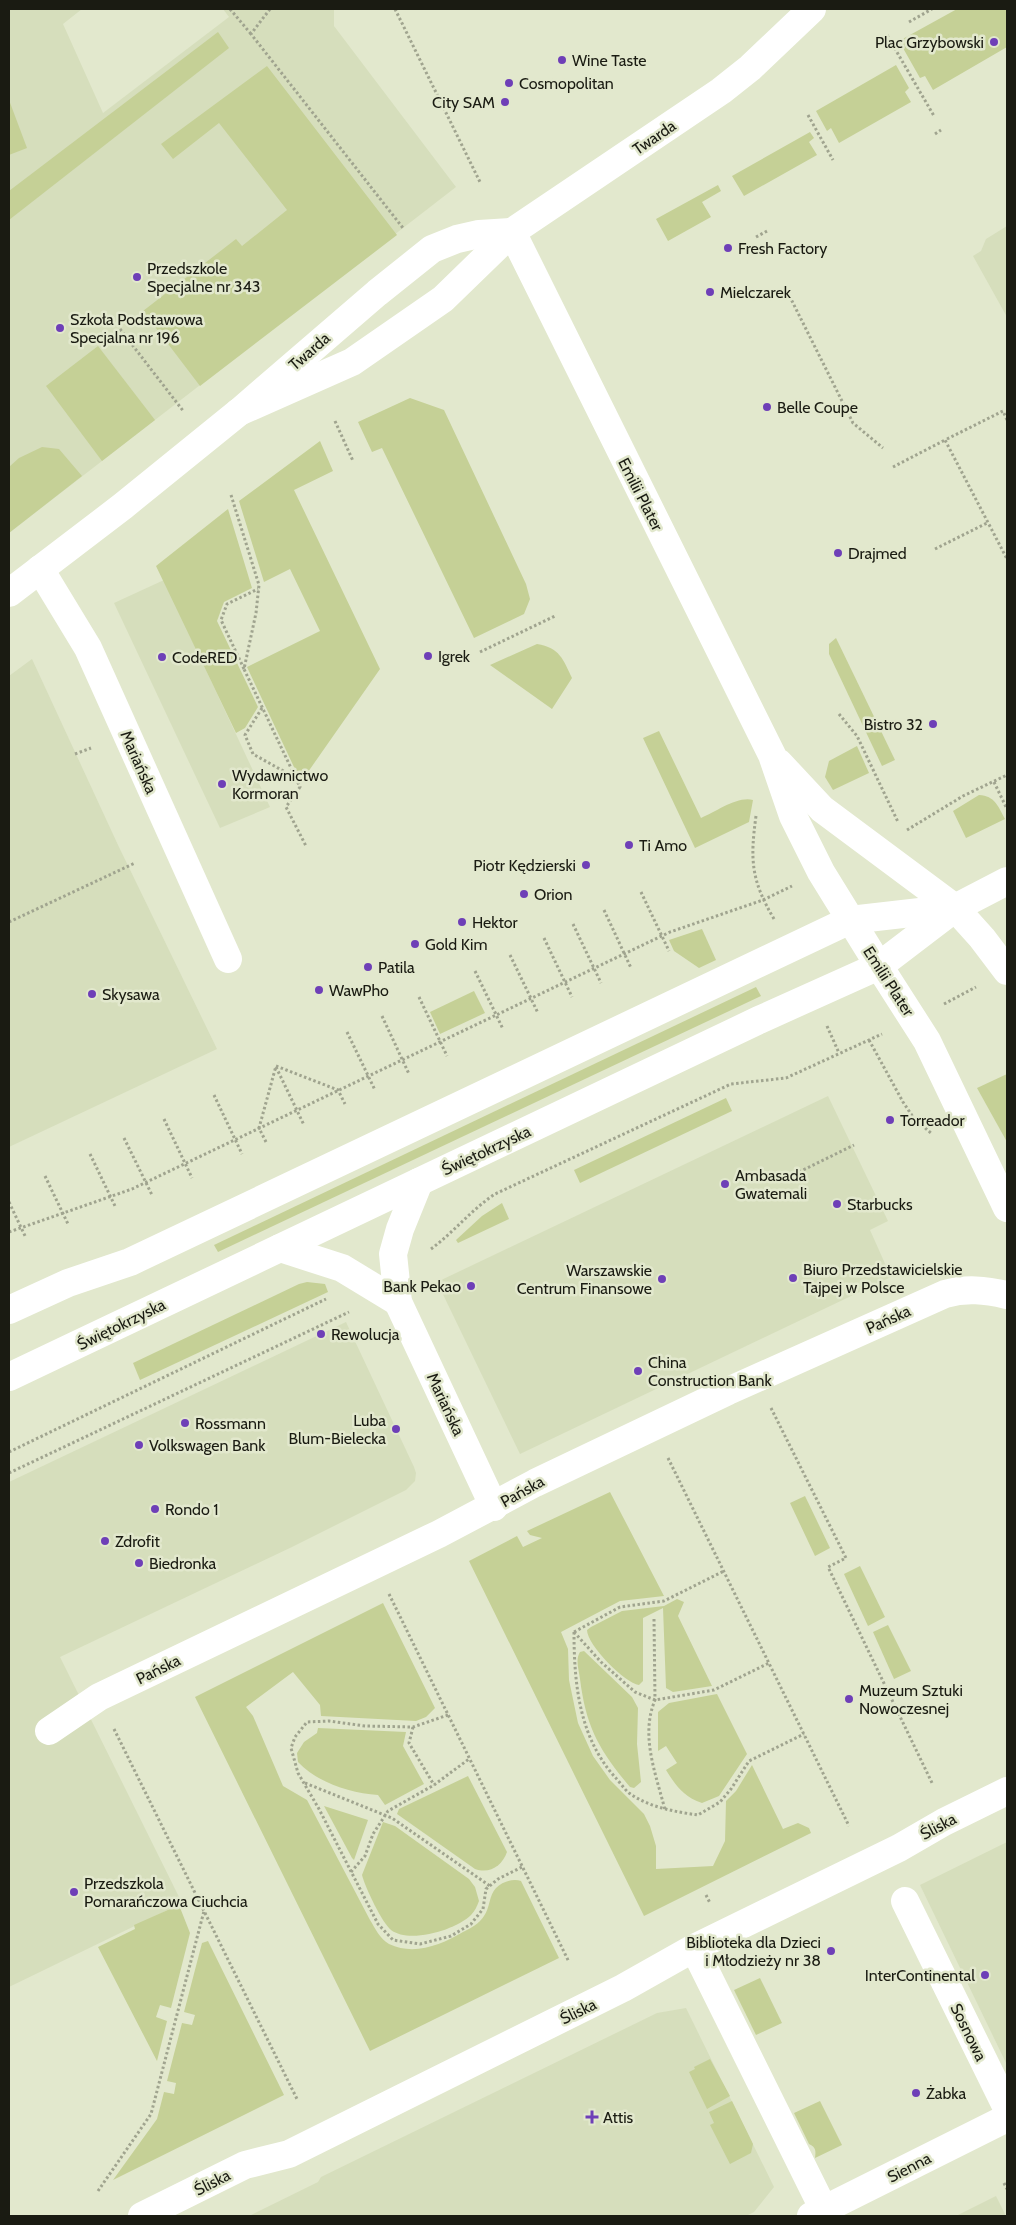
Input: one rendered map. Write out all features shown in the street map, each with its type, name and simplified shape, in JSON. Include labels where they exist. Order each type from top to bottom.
[{"type":"street","name":"Twarda","points":[[239,412],[352,362],[443,299],[512,232],[721,91],[750,68],[790,20],[812,9]]},
{"type":"street","name":"Twarda","points":[[9,593],[123,506],[239,412],[377,293],[432,249],[457,239],[479,234],[512,232]]},
{"type":"street","name":"Emilii Plater","points":[[512,232],[772,755],[800,831],[821,872],[850,920],[927,1041],[1007,1208]]},
{"type":"street","name":"Mariańska","points":[[40,569],[88,648],[228,959]]},
{"type":"street","name":"Emilii Plater","points":[[772,755],[822,810],[954,908],[982,938],[1007,971]]},
{"type":"street","name":"Świętokrzyska","points":[[9,1377],[759,1020],[878,966],[954,908],[1007,881]]},
{"type":"street","name":"Świętokrzyska","points":[[9,1310],[68,1283],[130,1262],[850,920],[954,908]]},
{"type":"street","name":"Mariańska","points":[[419,1182],[400,1229],[393,1254],[398,1302],[494,1506]]},
{"type":"street","points":[[280,1248],[342,1268],[398,1302]]},
{"type":"street","name":"Pańska","points":[[49,1731],[99,1697],[494,1506],[535,1483],[728,1391],[945,1294],[977,1289],[1007,1295]]},
{"type":"street","name":"Śliska","points":[[142,2216],[245,2165],[289,2154],[623,1988],[694,1948],[899,1848],[944,1822],[1007,1791]]},
{"type":"street","name":"Sosnowa","points":[[905,1901],[1007,2108]]},
{"type":"street","points":[[694,1948],[818,2213]]},
{"type":"street","name":"Sienna","points":[[818,2213],[1007,2118]]},
{"type":"path","points":[[230,9],[404,229]]},
{"type":"path","points":[[251,34],[270,9]]},
{"type":"path","points":[[395,9],[480,182]]},
{"type":"path","points":[[909,22],[932,9]]},
{"type":"path","points":[[887,35],[934,116]]},
{"type":"path","points":[[808,115],[833,160]]},
{"type":"path","points":[[934,134],[941,130]]},
{"type":"path","points":[[756,237],[769,230]]},
{"type":"path","points":[[784,287],[853,422],[883,448]]},
{"type":"path","points":[[120,329],[184,412]]},
{"type":"path","points":[[893,467],[1003,411],[1007,420]]},
{"type":"path","points":[[335,421],[353,461]]},
{"type":"path","points":[[945,440],[1007,558]]},
{"type":"path","points":[[231,495],[258,589],[256,613],[244,670]]},
{"type":"path","points":[[935,549],[987,522]]},
{"type":"path","points":[[258,589],[227,604],[221,620],[300,788],[286,807],[306,846]]},
{"type":"path","points":[[480,652],[556,616]]},
{"type":"path","points":[[262,708],[245,735],[253,754],[296,778]]},
{"type":"path","points":[[839,714],[857,736],[899,823]]},
{"type":"path","points":[[75,754],[91,748]]},
{"type":"path","points":[[903,832],[963,796],[1007,776]]},
{"type":"path","points":[[994,782],[1007,809]]},
{"type":"path","points":[[757,807],[751,850],[755,881],[776,924]]},
{"type":"path","points":[[9,922],[135,863]]},
{"type":"path","points":[[9,1232],[145,1182],[662,936],[763,900],[794,885]]},
{"type":"path","points":[[641,892],[669,950]]},
{"type":"path","points":[[604,910],[631,968]]},
{"type":"path","points":[[573,924],[601,983]]},
{"type":"path","points":[[544,938],[572,997]]},
{"type":"path","points":[[510,954],[538,1013]]},
{"type":"path","points":[[475,971],[502,1029]]},
{"type":"path","points":[[942,1004],[966,992]]},
{"type":"path","points":[[419,997],[447,1056]]},
{"type":"path","points":[[382,1016],[409,1074]]},
{"type":"path","points":[[826,1024],[839,1053]]},
{"type":"path","points":[[423,1253],[445,1239],[479,1205],[495,1194],[730,1084],[786,1078],[889,1031]]},
{"type":"path","points":[[347,1032],[374,1090]]},
{"type":"path","points":[[276,1066],[338,1090],[345,1104]]},
{"type":"path","points":[[276,1066],[304,1125]]},
{"type":"path","points":[[266,1142],[259,1128],[276,1066]]},
{"type":"path","points":[[214,1095],[242,1154]]},
{"type":"path","points":[[164,1119],[192,1178]]},
{"type":"path","points":[[124,1138],[152,1195]]},
{"type":"path","points":[[799,1172],[854,1145]]},
{"type":"path","points":[[90,1154],[116,1208]]},
{"type":"path","points":[[45,1176],[68,1224]]},
{"type":"path","points":[[9,1202],[26,1238]]},
{"type":"path","points":[[9,1452],[329,1298]]},
{"type":"path","points":[[9,1473],[353,1310]]},
{"type":"path","points":[[771,1408],[846,1558],[828,1566],[934,1785]]},
{"type":"path","points":[[667,1455],[850,1826]]},
{"type":"path","points":[[574,1632],[620,1607],[664,1601],[724,1571]]},
{"type":"path","points":[[387,1590],[569,1962]]},
{"type":"path","points":[[654,1619],[655,1700],[650,1713],[648,1742],[666,1810]]},
{"type":"path","points":[[574,1632],[601,1662],[635,1692],[655,1700],[714,1690],[770,1663]]},
{"type":"path","points":[[574,1632],[575,1676],[578,1701],[588,1734],[604,1764],[629,1794],[666,1810],[698,1815],[720,1802],[749,1761],[804,1734]]},
{"type":"path","points":[[448,1716],[413,1727],[365,1726],[329,1721],[308,1722],[295,1737],[291,1748],[298,1773],[378,1924],[393,1940],[420,1944],[451,1936],[471,1924],[483,1909],[486,1889],[498,1879],[522,1867]]},
{"type":"path","points":[[413,1727],[409,1743],[434,1785]]},
{"type":"path","points":[[114,1729],[297,2099]]},
{"type":"path","points":[[351,1872],[365,1856],[373,1834],[384,1815],[434,1785],[469,1759]]},
{"type":"path","points":[[304,1783],[392,1818],[490,1886]]},
{"type":"path","points":[[98,2191],[150,2114],[204,1910]]},
{"type":"path","points":[[1004,2183],[1007,2189]]},
{"type":"shaded area","points":[[9,9],[82,9],[63,24],[103,113],[229,17],[223,9],[334,9],[334,26],[456,187],[9,533]]},
{"type":"shaded area","points":[[1007,226],[1007,317],[973,256],[981,251],[986,239]]},
{"type":"shaded area","points":[[164,580],[270,807],[220,828],[114,603]]},
{"type":"shaded area","points":[[32,659],[118,845],[217,1049],[9,1147],[9,676]]},
{"type":"shaded area","name":"Warszawskie Centrum Finansowe","points":[[828,1096],[888,1221],[870,1230],[891,1277],[520,1454],[437,1282]]},
{"type":"shaded area","points":[[346,1322],[414,1467],[416,1473],[415,1481],[406,1490],[292,1547],[60,1657],[182,1903],[9,1987],[9,1482]]},
{"type":"shaded area","name":"InterContinental","points":[[1007,1842],[1007,2065],[920,1885]]},
{"type":"shaded area","name":"Attis","points":[[686,2008],[774,2187],[754,2212],[746,2216],[249,2216],[318,2182],[321,2177],[657,2013]]},
{"type":"shaded area","points":[[996,2196],[1006,2216],[956,2216]]},
{"type":"green space","points":[[957,9],[1007,9],[1007,47],[933,90],[925,76],[920,78],[899,41]]},
{"type":"green space","points":[[218,32],[229,48],[9,220],[9,191]]},
{"type":"green space","points":[[896,65],[909,88],[905,92],[911,102],[839,143],[831,128],[827,131],[816,111]]},
{"type":"green space","points":[[267,66],[397,235],[200,386],[143,311],[236,239],[242,246],[287,210],[219,123],[173,159],[161,144]]},
{"type":"green space","points":[[9,100],[27,148],[9,155]]},
{"type":"green space","points":[[810,132],[814,138],[809,142],[817,155],[744,196],[732,176]]},
{"type":"green space","points":[[718,185],[721,191],[702,202],[711,217],[668,241],[656,219]]},
{"type":"green space","points":[[98,346],[155,420],[102,461],[46,386]]},
{"type":"green space","points":[[410,398],[444,410],[526,584],[530,599],[524,614],[474,638],[382,448],[372,452],[358,422]]},
{"type":"green space","points":[[320,441],[333,471],[294,490],[380,669],[301,782],[247,667],[320,631],[290,569],[264,582],[239,501]]},
{"type":"green space","points":[[42,447],[59,449],[82,476],[9,533],[9,467],[19,458]]},
{"type":"green space","points":[[228,509],[252,588],[224,602],[217,621],[258,707],[245,728],[236,733],[156,566]]},
{"type":"green space","points":[[836,638],[895,760],[882,766],[829,654],[829,644]]},
{"type":"green space","points":[[537,644],[551,648],[560,655],[572,678],[552,709],[490,665]]},
{"type":"green space","points":[[659,731],[701,818],[733,802],[747,799],[753,800],[749,822],[695,848],[643,738]]},
{"type":"green space","points":[[857,746],[869,773],[833,790],[825,777],[829,761]]},
{"type":"green space","points":[[979,795],[989,797],[998,806],[1005,819],[966,838],[953,811]]},
{"type":"green space","points":[[702,929],[716,960],[699,968],[674,951],[669,940]]},
{"type":"green space","points":[[756,987],[761,996],[218,1252],[214,1245]]},
{"type":"green space","points":[[474,991],[485,1013],[440,1034],[430,1012]]},
{"type":"green space","points":[[1007,1074],[1007,1142],[977,1088]]},
{"type":"green space","points":[[726,1098],[732,1111],[580,1183],[574,1170]]},
{"type":"green space","points":[[502,1203],[509,1219],[458,1243],[456,1240],[482,1216]]},
{"type":"green space","points":[[307,1282],[325,1284],[328,1292],[140,1380],[133,1363],[299,1284]]},
{"type":"green space","points":[[610,1492],[664,1596],[620,1601],[561,1632],[568,1649],[569,1680],[578,1723],[593,1756],[610,1780],[644,1814],[656,1846],[656,1869],[713,1866],[725,1841],[726,1801],[736,1791],[752,1765],[783,1829],[798,1823],[809,1828],[811,1833],[644,1916],[469,1561],[517,1536],[523,1547],[542,1538],[530,1535],[527,1531]]},
{"type":"green space","points":[[805,1496],[830,1548],[815,1556],[790,1503]]},
{"type":"green space","points":[[860,1566],[885,1617],[868,1626],[844,1574]]},
{"type":"green space","points":[[677,1599],[684,1602],[678,1616],[712,1686],[673,1692],[666,1688],[663,1608],[643,1618],[643,1681],[639,1685],[616,1671],[593,1645],[589,1637],[587,1630],[622,1611],[664,1606]]},
{"type":"green space","points":[[383,1603],[435,1708],[426,1717],[416,1721],[321,1716],[320,1705],[293,1672],[246,1707],[253,1716],[283,1786],[307,1800],[370,1920],[380,1936],[389,1944],[408,1949],[418,1949],[437,1945],[455,1937],[475,1926],[482,1919],[496,1888],[508,1881],[518,1880],[521,1881],[559,1958],[370,2051],[195,1697]]},
{"type":"green space","points":[[888,1625],[911,1671],[894,1679],[873,1632]]},
{"type":"green space","points":[[584,1651],[632,1697],[638,1708],[637,1744],[641,1782],[634,1788],[630,1787],[610,1761],[590,1725],[578,1665],[580,1652]]},
{"type":"green space","points":[[717,1694],[747,1754],[719,1796],[702,1803],[690,1798],[681,1790],[666,1770],[677,1763],[666,1746],[658,1751],[658,1712],[669,1703]]},
{"type":"green space","points":[[318,1728],[406,1732],[403,1746],[424,1784],[385,1805],[378,1795],[356,1792],[335,1786],[315,1776],[298,1762],[297,1753],[304,1742],[317,1733]]},
{"type":"green space","points":[[468,1776],[507,1852],[499,1865],[490,1870],[475,1869],[397,1814],[399,1809]]},
{"type":"green space","points":[[324,1806],[368,1820],[354,1860],[352,1858]]},
{"type":"green space","points":[[383,1822],[395,1826],[469,1879],[475,1887],[479,1901],[471,1915],[455,1926],[420,1935],[409,1936],[399,1934],[387,1926],[374,1904],[362,1875]]},
{"type":"green space","points":[[179,1905],[190,1933],[171,2008],[160,2005],[156,2017],[167,2021],[157,2061],[98,1947],[135,1929],[134,1925]]},
{"type":"green space","points":[[208,1941],[284,2095],[113,2180],[157,2119],[164,2092],[174,2094],[176,2083],[167,2081],[182,2023],[192,2025],[195,2015],[184,2012],[202,1943]]},
{"type":"green space","points":[[760,1978],[782,2023],[756,2035],[734,1990]]},
{"type":"green space","points":[[710,2059],[730,2096],[707,2109],[689,2072],[695,2069],[694,2067]]},
{"type":"green space","points":[[732,2101],[753,2144],[751,2153],[730,2164],[710,2125],[714,2123],[709,2112]]},
{"type":"green space","points":[[820,2101],[842,2145],[815,2158],[815,2150],[809,2144],[794,2113]]},
{"type":"place","name":"Plac Grzybowski","points":[[994,42]]},
{"type":"place","name":"Wine Taste","points":[[562,60]]},
{"type":"place","name":"Cosmopolitan","points":[[509,83]]},
{"type":"place","name":"City SAM","points":[[505,102]]},
{"type":"place","name":"Fresh Factory","points":[[728,248]]},
{"type":"place","name":"Przedszkole Specjalne nr 343","points":[[137,277]]},
{"type":"place","name":"Mielczarek","points":[[710,292]]},
{"type":"place","name":"Szkoła Podstawowa Specjalna nr 196","points":[[60,328]]},
{"type":"place","name":"Belle Coupe","points":[[767,407]]},
{"type":"place","name":"Drajmed","points":[[838,553]]},
{"type":"place","name":"Igrek","points":[[428,656]]},
{"type":"place","name":"CodeRED","points":[[162,657]]},
{"type":"place","name":"Bistro 32","points":[[933,724]]},
{"type":"place","name":"Wydawnictwo Kormoran","points":[[222,784]]},
{"type":"place","name":"Ti Amo","points":[[629,845]]},
{"type":"place","name":"Piotr Kędzierski","points":[[586,865]]},
{"type":"place","name":"Orion","points":[[524,894]]},
{"type":"place","name":"Hektor","points":[[462,922]]},
{"type":"place","name":"Gold Kim","points":[[415,944]]},
{"type":"place","name":"Patila","points":[[368,967]]},
{"type":"place","name":"WawPho","points":[[319,990]]},
{"type":"place","name":"Skysawa","points":[[92,994]]},
{"type":"place","name":"Torreador","points":[[890,1120]]},
{"type":"place","name":"Ambasada Gwatemali","points":[[725,1184]]},
{"type":"place","name":"Starbucks","points":[[837,1204]]},
{"type":"place","name":"Biuro Przedstawicielskie Tajpej w Polsce","points":[[793,1278]]},
{"type":"place","name":"Warszawskie Centrum Finansowe","points":[[662,1279]]},
{"type":"place","name":"Bank Pekao","points":[[471,1286]]},
{"type":"place","name":"Rewolucja","points":[[321,1334]]},
{"type":"place","name":"China Construction Bank","points":[[638,1371]]},
{"type":"place","name":"Rossmann","points":[[185,1423]]},
{"type":"place","name":"Luba Blum-Bielecka","points":[[396,1429]]},
{"type":"place","name":"Volkswagen Bank","points":[[139,1445]]},
{"type":"place","name":"Rondo 1","points":[[155,1509]]},
{"type":"place","name":"Zdrofit","points":[[105,1541]]},
{"type":"place","name":"Biedronka","points":[[139,1563]]},
{"type":"place","name":"Muzeum Sztuki Nowoczesnej","points":[[849,1699]]},
{"type":"place","name":"Przedszkola Pomarańczowa Ciuchcia","points":[[74,1892]]},
{"type":"place","name":"Biblioteka dla Dzieci i Młodzieży nr 38","points":[[831,1951]]},
{"type":"place","name":"InterContinental","points":[[985,1975]]},
{"type":"place","name":"Żabka","points":[[916,2093]]},
{"type":"place","name":"Attis","points":[[592,2117]]}]
